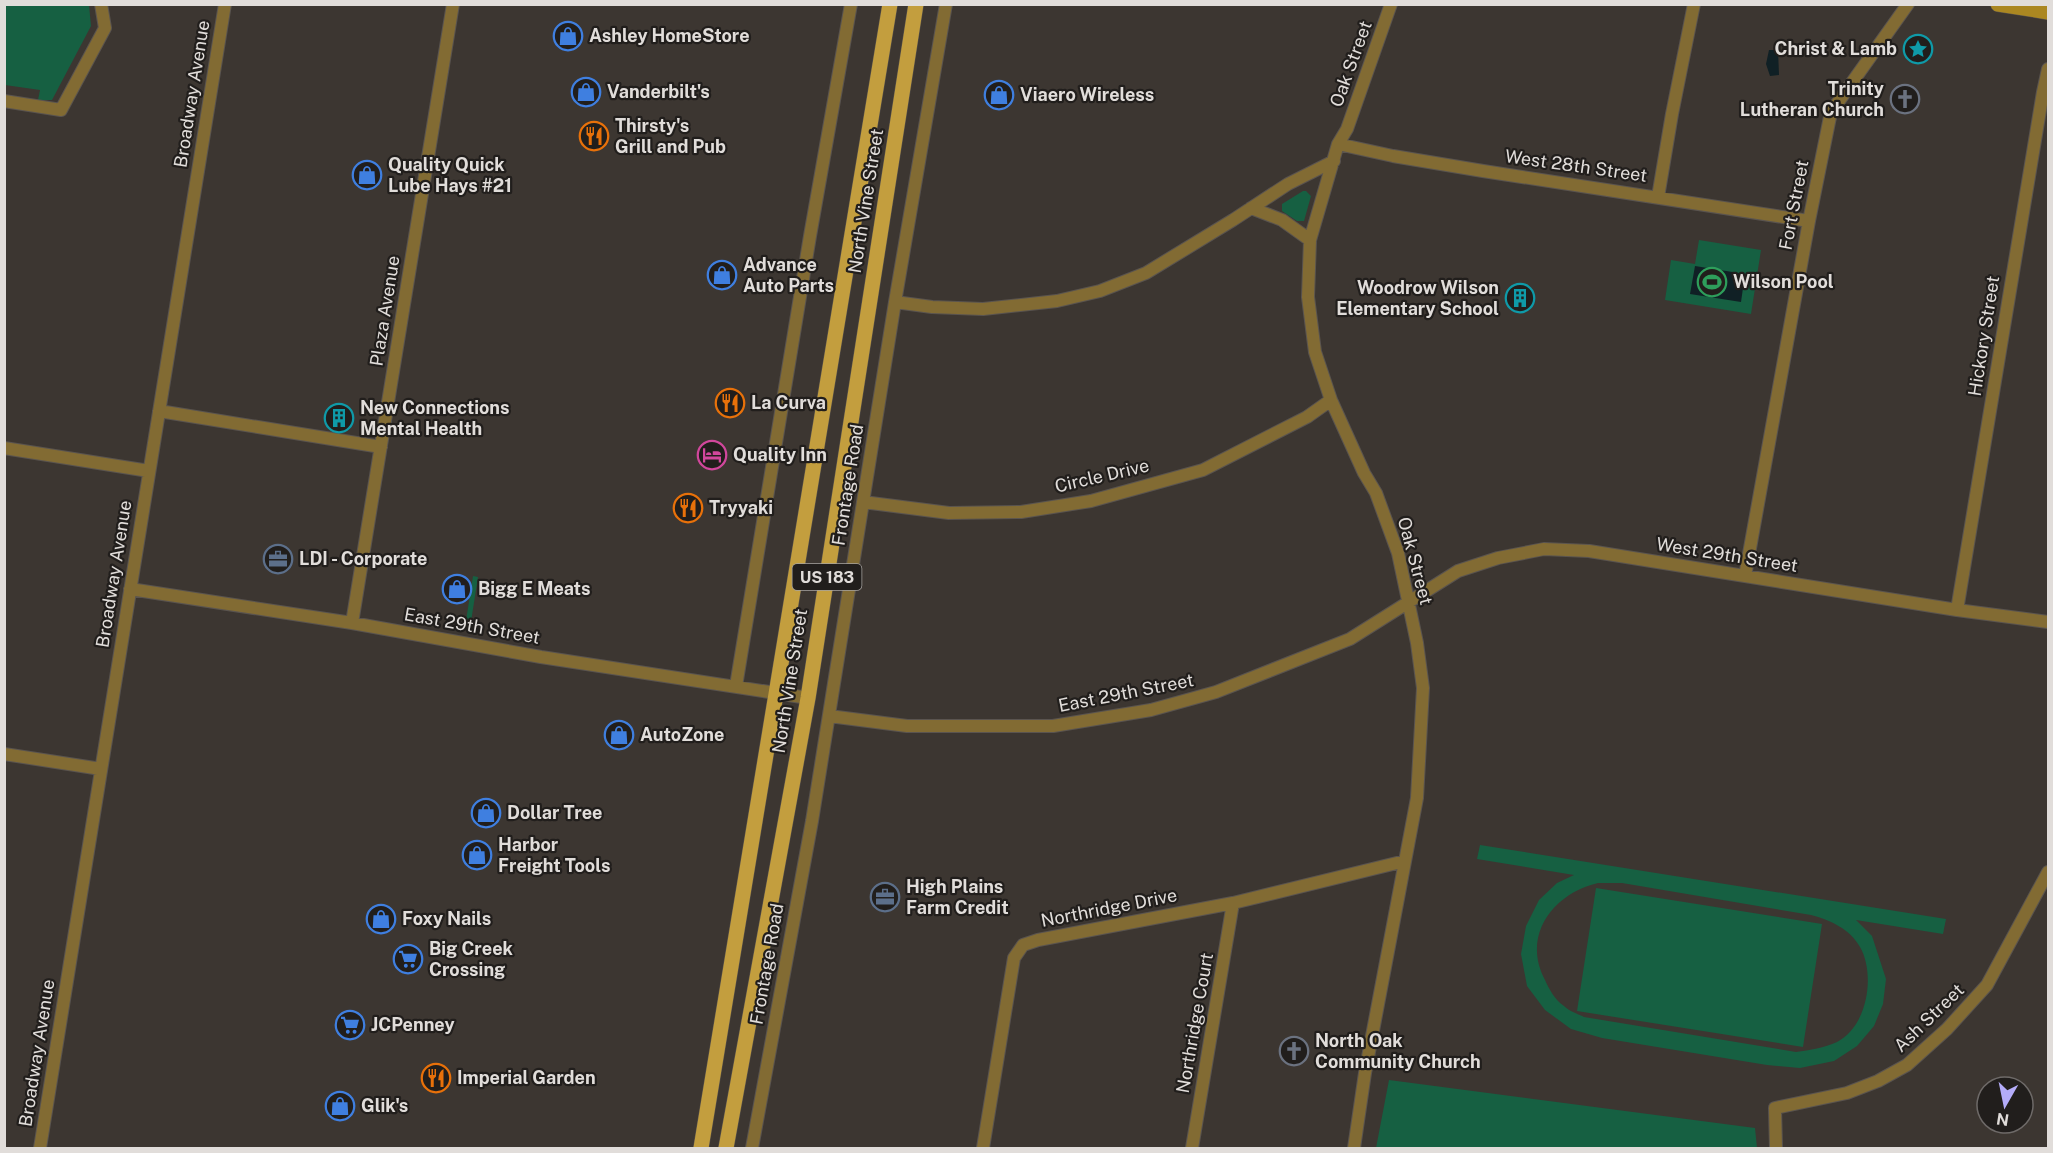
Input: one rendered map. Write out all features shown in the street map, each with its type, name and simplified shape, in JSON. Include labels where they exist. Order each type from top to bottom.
[{"type":"main road","name":"North Vine Street","points":[[701,1149],[890,4]]},
{"type":"main road","name":"North Vine Street","points":[[726,1149],[808,698],[916,4]]},
{"type":"main road","points":[[1998,4],[2049,12]]},
{"type":"street","points":[[4,101],[61,110],[105,28],[101,4]]},
{"type":"street","name":"Broadway Avenue","points":[[40,1149],[225,4]]},
{"type":"street","name":"Plaza Avenue","points":[[352,623],[453,4]]},
{"type":"street","points":[[736,686],[808,247],[851,4]]},
{"type":"street","name":"Frontage Road","points":[[752,1149],[812,821],[895,302],[946,4]]},
{"type":"street","name":"Oak Street","points":[[1354,1149],[1365,1072],[1417,798],[1423,688],[1417,643],[1398,553],[1376,493],[1364,473],[1331,400],[1315,352],[1308,297],[1310,240],[1338,144],[1347,129],[1391,4]]},
{"type":"street","points":[[1658,197],[1694,4]]},
{"type":"street","name":"Fort Street","points":[[1745,576],[1831,112],[1908,4]]},
{"type":"street","name":"Hickory Street","points":[[1957,610],[2041,102],[2049,69]]},
{"type":"street","name":"West 28th Street","points":[[1338,144],[1426,161],[1809,221]]},
{"type":"street","points":[[895,302],[932,307],[983,309],[1057,301],[1095,292],[1146,273],[1288,184],[1334,161]]},
{"type":"street","points":[[1251,208],[1282,220],[1310,240]]},
{"type":"street","name":"Circle Drive","points":[[863,502],[949,513],[1022,512],[1090,501],[1203,470],[1307,417],[1331,400]]},
{"type":"street","points":[[159,411],[381,447]]},
{"type":"street","points":[[4,448],[149,471]]},
{"type":"street","name":"West 29th Street","points":[[1409,602],[1458,571],[1498,558],[1544,549],[1589,551],[1957,610],[2049,622]]},
{"type":"street","name":"East 29th Street","points":[[130,589],[352,623],[541,657],[808,698]]},
{"type":"street","name":"East 29th Street","points":[[829,716],[907,726],[1006,727],[1053,726],[1142,712],[1216,692],[1311,656],[1350,639],[1409,602]]},
{"type":"street","points":[[4,754],[101,769]]},
{"type":"street","name":"Northridge Drive","points":[[983,1149],[1014,958],[1023,945],[1038,940],[1233,903],[1405,861]]},
{"type":"street","name":"Ash Street","points":[[1776,1149],[1775,1108],[1847,1093],[1878,1081],[1907,1065],[1947,1029],[1987,985],[2049,872]]},
{"type":"street","name":"Northridge Court","points":[[1192,1149],[1233,903]]},
{"type":"green space","points":[[4,5],[89,5],[91,26],[52,100],[38,100],[40,90],[5,85]]},
{"type":"green space","points":[[1303,191],[1311,196],[1304,221],[1297,221],[1282,211],[1282,204]]},
{"type":"green space","name":"Wilson Pool","points":[[1699,240],[1761,250],[1751,314],[1665,300],[1671,260],[1695,264]]},
{"type":"green space","points":[[473,576],[478,577],[470,628],[465,627]]},
{"type":"green space","points":[[1480,845],[1946,919],[1943,934],[1856,920],[1872,936],[1886,979],[1883,1004],[1874,1026],[1857,1046],[1834,1061],[1800,1068],[1767,1065],[1602,1038],[1571,1029],[1545,1010],[1527,986],[1521,954],[1526,926],[1539,900],[1557,883],[1574,875],[1477,859]],"holes":[[[1598,883],[1622,883],[1811,915],[1839,926],[1856,941],[1865,959],[1868,985],[1862,1013],[1856,1025],[1837,1042],[1796,1052],[1584,1017],[1568,1009],[1558,1001],[1545,980],[1539,963],[1537,947],[1540,932],[1546,918],[1568,896]]]},
{"type":"green space","points":[[1596,888],[1822,924],[1803,1047],[1577,1011]]},
{"type":"green space","points":[[1389,1080],[1755,1128],[1757,1148],[1376,1148]]},
{"type":"shaded area","points":[[1769,50],[1778,50],[1779,75],[1770,76],[1766,64]]},
{"type":"shaded area","points":[[1695,266],[1745,274],[1741,302],[1690,294]]},
{"type":"place","name":"Ashley HomeStore","points":[[568,36]]},
{"type":"place","name":"Christ & Lamb","points":[[1918,49]]},
{"type":"place","name":"Vanderbilt's","points":[[586,92]]},
{"type":"place","name":"Viaero Wireless","points":[[999,95]]},
{"type":"place","name":"Trinity Lutheran Church","points":[[1905,99]]},
{"type":"place","name":"Thirsty's Grill and Pub","points":[[594,136]]},
{"type":"place","name":"Quality Quick Lube Hays #21","points":[[367,175]]},
{"type":"place","name":"Advance Auto Parts","points":[[722,275]]},
{"type":"place","name":"Wilson Pool","points":[[1712,282]]},
{"type":"place","name":"Woodrow Wilson Elementary School","points":[[1520,298]]},
{"type":"place","name":"La Curva","points":[[730,403]]},
{"type":"place","name":"New Connections Mental Health","points":[[339,418]]},
{"type":"place","name":"Quality Inn","points":[[712,455]]},
{"type":"place","name":"Tryyaki","points":[[688,508]]},
{"type":"place","name":"LDI - Corporate","points":[[278,559]]},
{"type":"place","name":"Bigg E Meats","points":[[457,589]]},
{"type":"place","name":"AutoZone","points":[[619,735]]},
{"type":"place","name":"Dollar Tree","points":[[486,813]]},
{"type":"place","name":"Harbor Freight Tools","points":[[477,855]]},
{"type":"place","name":"High Plains Farm Credit","points":[[885,897]]},
{"type":"place","name":"Foxy Nails","points":[[381,919]]},
{"type":"place","name":"Big Creek Crossing","points":[[408,959]]},
{"type":"place","name":"JCPenney","points":[[350,1025]]},
{"type":"place","name":"North Oak Community Church","points":[[1294,1051]]},
{"type":"place","name":"Imperial Garden","points":[[436,1078]]},
{"type":"place","name":"Glik's","points":[[340,1106]]}]
